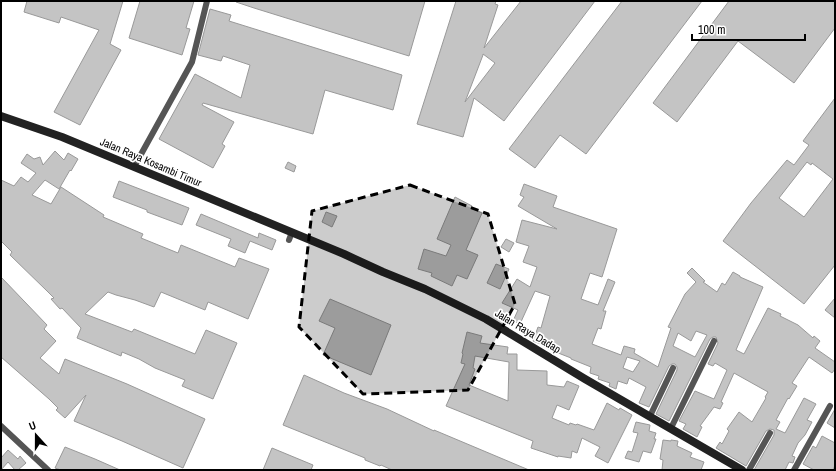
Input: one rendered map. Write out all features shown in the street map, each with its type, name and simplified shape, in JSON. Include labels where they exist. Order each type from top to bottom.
[{"type":"main road","name":"Jalan Raya Kosambi Timur","points":[[1,116],[62,137],[290,236]]},
{"type":"main road","name":"Jalan Raya Dadap","points":[[290,236],[425,289],[486,319],[742,470]]},
{"type":"street","points":[[134,167],[192,62],[208,1]]},
{"type":"street","points":[[671,428],[714,341]]},
{"type":"street","points":[[650,416],[673,368]]},
{"type":"street","points":[[794,470],[830,406]]},
{"type":"street","points":[[1,426],[48,470]]},
{"type":"street","points":[[749,470],[770,432]]},
{"type":"highlighted area","points":[[410,185],[488,214],[515,304],[468,390],[363,394],[299,327],[312,211]]},
{"type":"building","points":[[27,1],[123,1],[110,44],[121,50],[80,125],[54,112],[99,30],[61,17],[59,23],[24,12]]},
{"type":"building","points":[[140,1],[194,1],[186,28],[190,29],[182,55],[129,38]]},
{"type":"building","points":[[236,1],[425,1],[409,56],[254,8]]},
{"type":"building","points":[[456,1],[496,1],[495,4],[498,5],[484,48],[521,1],[595,1],[504,121],[474,98],[463,137],[417,124]],"holes":[[[483,54],[495,63],[465,102]]]},
{"type":"building","points":[[622,1],[702,1],[586,154],[560,135],[535,168],[509,149]]},
{"type":"building","points":[[729,1],[835,1],[835,28],[794,83],[738,41],[677,122],[653,103]]},
{"type":"building","points":[[210,9],[231,15],[229,21],[402,75],[393,110],[325,90],[313,134],[203,103],[202,105],[234,122],[222,144],[225,146],[213,168],[159,139],[195,74],[241,98],[250,65],[223,56],[221,61],[198,55]]},
{"type":"building","points":[[835,98],[835,265],[804,304],[723,241],[751,203],[787,160],[794,165],[809,145],[803,141]],"holes":[[[807,162],[811,165],[812,163],[833,179],[804,217],[779,198]]]},
{"type":"building","points":[[55,151],[64,160],[68,153],[78,159],[59,189],[45,180],[32,195],[51,204],[61,187],[104,215],[103,217],[143,234],[141,238],[178,253],[181,245],[235,267],[239,258],[269,269],[248,319],[208,302],[205,310],[161,292],[154,307],[108,292],[85,314],[132,332],[134,329],[195,354],[206,330],[237,343],[213,399],[182,386],[185,380],[155,368],[139,359],[122,352],[121,356],[77,338],[81,328],[62,308],[60,309],[51,299],[54,298],[10,255],[12,252],[1,241],[1,180],[14,186],[21,177],[28,182],[36,173],[21,163],[27,154],[34,159],[40,157],[43,165]]},
{"type":"building","points":[[288,162],[296,166],[294,172],[285,168]]},
{"type":"building","points":[[119,181],[189,208],[182,225],[113,197]]},
{"type":"building","points":[[524,184],[557,196],[553,207],[617,229],[602,277],[590,273],[581,299],[598,305],[608,279],[615,282],[603,311],[606,311],[601,329],[598,328],[592,344],[621,355],[624,346],[635,349],[634,353],[658,367],[671,328],[668,327],[685,294],[696,282],[687,273],[692,268],[705,281],[703,282],[717,292],[722,283],[725,285],[733,272],[740,277],[763,287],[736,350],[744,354],[768,308],[781,314],[780,316],[798,325],[813,338],[814,336],[820,341],[815,348],[835,362],[835,369],[832,373],[809,357],[792,383],[797,386],[789,399],[788,398],[776,420],[780,422],[776,429],[785,433],[804,398],[816,404],[807,420],[812,422],[805,435],[798,443],[792,456],[795,457],[793,463],[789,462],[785,470],[754,470],[774,435],[774,430],[770,429],[766,431],[746,466],[716,448],[720,442],[722,444],[729,431],[727,429],[739,412],[752,422],[768,392],[734,373],[721,402],[723,403],[720,409],[714,407],[700,426],[702,427],[697,437],[683,429],[686,424],[679,421],[695,391],[714,399],[727,370],[715,363],[713,366],[708,364],[718,343],[716,337],[710,339],[669,421],[656,414],[677,370],[675,364],[669,366],[649,407],[639,403],[646,387],[629,378],[627,384],[618,381],[616,389],[609,386],[610,383],[598,379],[599,376],[590,373],[591,367],[533,341],[538,327],[541,328],[550,296],[535,291],[520,324],[513,321],[518,310],[502,303],[517,279],[530,287],[537,267],[523,262],[529,246],[516,242],[522,220],[557,229],[518,206],[524,197],[520,195]],"holes":[[[696,331],[707,335],[695,357],[673,346],[678,333],[691,341]],[[627,357],[640,361],[633,372],[623,368]]]},
{"type":"building","points":[[455,197],[472,206],[471,208],[482,213],[466,250],[478,255],[467,279],[457,275],[452,286],[431,276],[432,273],[418,269],[424,249],[446,256],[451,245],[437,239]]},
{"type":"building","points":[[326,212],[337,216],[332,227],[322,222]]},
{"type":"building","points":[[201,214],[258,238],[259,233],[276,240],[272,250],[250,241],[245,253],[228,246],[231,239],[196,225]]},
{"type":"building","points":[[506,239],[514,243],[509,252],[501,247]]},
{"type":"building","points":[[496,264],[509,269],[500,289],[487,283]]},
{"type":"building","points":[[1,277],[47,325],[44,329],[56,341],[40,358],[59,374],[65,359],[127,384],[205,419],[183,468],[74,421],[86,395],[65,418],[56,410],[58,408],[49,399],[1,357]]},
{"type":"building","points":[[835,298],[835,318],[825,310]]},
{"type":"building","points":[[330,299],[391,325],[371,375],[323,355],[335,328],[319,321]]},
{"type":"building","points":[[467,332],[482,336],[480,343],[508,347],[507,354],[517,354],[517,370],[547,371],[547,385],[564,387],[567,381],[579,386],[569,410],[557,405],[552,418],[569,425],[570,423],[577,424],[594,430],[607,403],[632,415],[608,463],[595,456],[600,447],[582,438],[577,453],[572,451],[571,458],[558,457],[531,448],[533,441],[446,406],[465,364],[461,363]],"holes":[[[475,356],[509,362],[508,401],[469,385],[475,369],[473,368]]]},
{"type":"building","points":[[304,375],[529,470],[392,470],[365,460],[365,458],[283,425]]},
{"type":"building","points":[[835,409],[835,428],[827,423]]},
{"type":"building","points":[[636,422],[650,425],[649,431],[656,433],[654,439],[656,439],[651,453],[643,451],[639,462],[625,458],[628,451],[632,452],[638,433],[633,432]]},
{"type":"building","points":[[822,436],[835,443],[835,465],[833,470],[814,470],[803,464],[813,446],[816,448]]},
{"type":"building","points":[[663,440],[678,441],[677,446],[692,453],[690,457],[704,462],[701,470],[662,470],[663,460],[660,459]]},
{"type":"building","points":[[65,447],[120,470],[61,470],[55,468]]},
{"type":"building","points":[[272,448],[313,465],[311,470],[263,470]]},
{"type":"building","points":[[8,450],[18,459],[20,456],[26,463],[18,470],[15,470],[8,462],[1,470],[1,458]]}]
